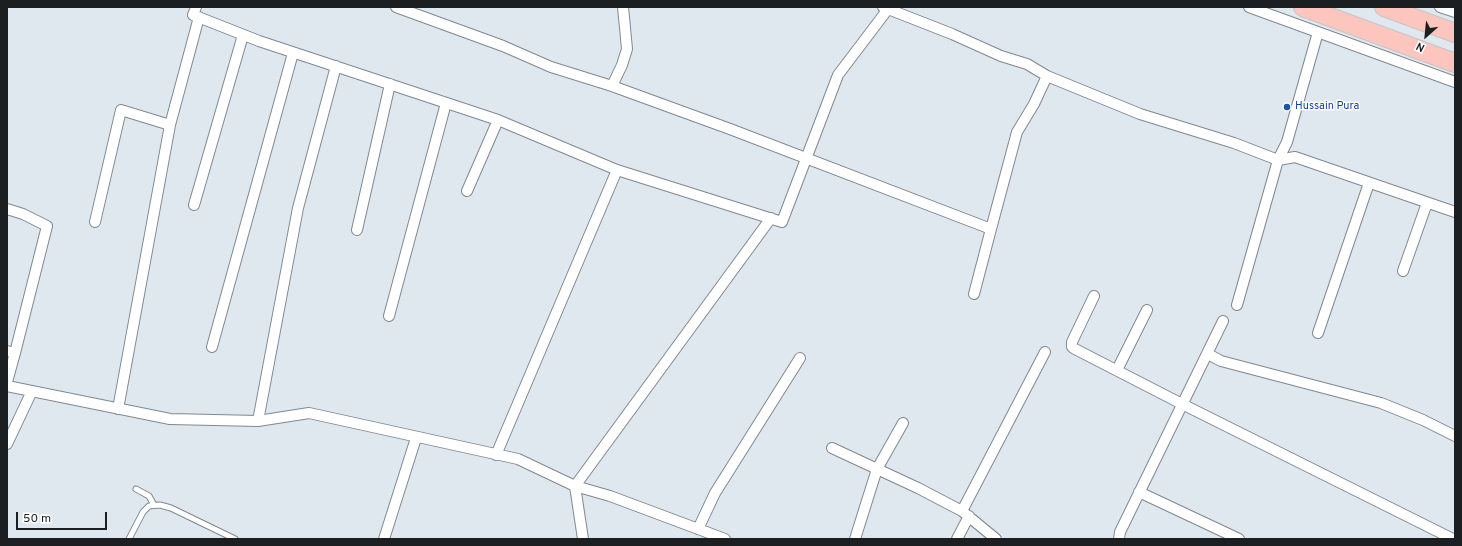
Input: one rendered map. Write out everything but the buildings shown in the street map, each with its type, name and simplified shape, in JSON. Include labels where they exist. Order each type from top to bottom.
[{"type":"highway","points":[[1303,7],[1455,63]]},
{"type":"highway","points":[[1384,7],[1455,33]]},
{"type":"street","points":[[396,7],[503,46],[550,67],[612,86],[991,228]]},
{"type":"street","points":[[612,86],[622,65],[627,49],[623,7]]},
{"type":"street","points":[[1249,7],[1455,82]]},
{"type":"street","points":[[1440,7],[1455,12]]},
{"type":"street","points":[[118,408],[170,125],[198,12],[243,35],[293,53],[498,120],[617,170],[782,222],[838,75],[886,8],[952,34],[1001,56],[1028,64],[1047,76],[1140,114],[1234,143],[1278,160],[1296,157],[1455,212]]},
{"type":"street","points":[[1237,305],[1278,160],[1287,142],[1318,32]]},
{"type":"street","points":[[194,205],[243,35]]},
{"type":"street","points":[[212,347],[293,53]]},
{"type":"street","points":[[258,421],[298,208],[336,66]]},
{"type":"street","points":[[974,294],[1017,132],[1034,104],[1047,76]]},
{"type":"street","points":[[357,230],[390,84]]},
{"type":"street","points":[[388,316],[446,103]]},
{"type":"street","points":[[95,222],[120,110],[170,125]]},
{"type":"street","points":[[467,191],[498,120]]},
{"type":"street","points":[[496,455],[617,170]]},
{"type":"street","points":[[1318,333],[1369,183]]},
{"type":"street","points":[[1403,271],[1427,203]]},
{"type":"street","points":[[7,209],[23,214],[47,226],[11,352],[7,382]]},
{"type":"street","points":[[583,539],[575,486],[771,218]]},
{"type":"street","points":[[1094,296],[1072,342],[1072,347],[1182,404],[1453,539]]},
{"type":"street","points":[[1117,370],[1147,310]]},
{"type":"street","points":[[1119,539],[1120,532],[1139,492],[1223,321]]},
{"type":"street","points":[[957,539],[966,514],[1045,352]]},
{"type":"street","points":[[1208,354],[1221,361],[1381,402],[1455,436]]},
{"type":"street","points":[[698,529],[715,493],[800,358]]},
{"type":"street","points":[[7,386],[170,419],[258,421],[309,413],[416,438],[518,459],[575,486],[610,496],[725,539]]},
{"type":"street","points":[[7,444],[32,391]]},
{"type":"street","points":[[855,539],[877,469],[903,423]]},
{"type":"street","points":[[384,539],[416,438]]},
{"type":"street","points":[[832,448],[918,488],[966,514],[996,539]]},
{"type":"street","points":[[1139,492],[1239,539]]},
{"type":"lane","points":[[136,489],[149,496],[154,505]]},
{"type":"lane","points":[[130,539],[143,512],[149,506],[154,505],[171,508],[235,539]]},
{"type":"place","name":"Hussain Pura","points":[[1287,107]]}]
